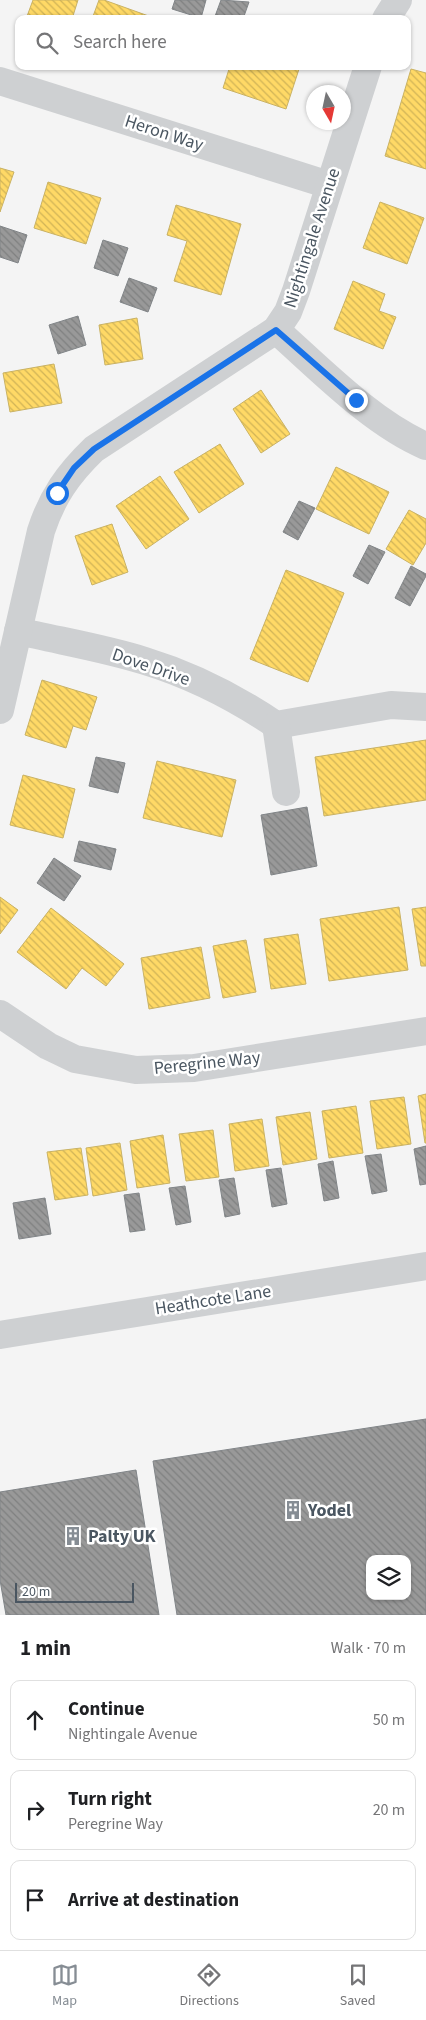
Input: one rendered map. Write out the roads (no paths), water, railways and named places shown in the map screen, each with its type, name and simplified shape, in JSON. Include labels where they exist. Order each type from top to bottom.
[{"type":"street","points":[[389,15],[398,0]]},
{"type":"street","name":"Nightingale Avenue","points":[[0,710],[40,531],[57,493],[74,468],[94,449],[276,330],[283,322],[291,305],[367,70]]},
{"type":"street","name":"Heron Way","points":[[0,81],[329,185]]},
{"type":"street","points":[[276,330],[356,400],[385,422],[426,446]]},
{"type":"street","name":"Dove Drive","points":[[18,630],[144,661],[167,669],[248,706],[276,725]]},
{"type":"street","points":[[286,792],[276,725],[391,705],[426,707]]},
{"type":"street","name":"Peregrine Way","points":[[0,1014],[48,1046],[75,1059],[104,1066],[136,1070],[194,1068],[426,1031]]},
{"type":"street","name":"Heathcote Lane","points":[[0,1335],[426,1266]]},
{"type":"place","name":"Yodel","points":[[293,1510]]},
{"type":"place","name":"Palty UK","points":[[73,1536]]}]
